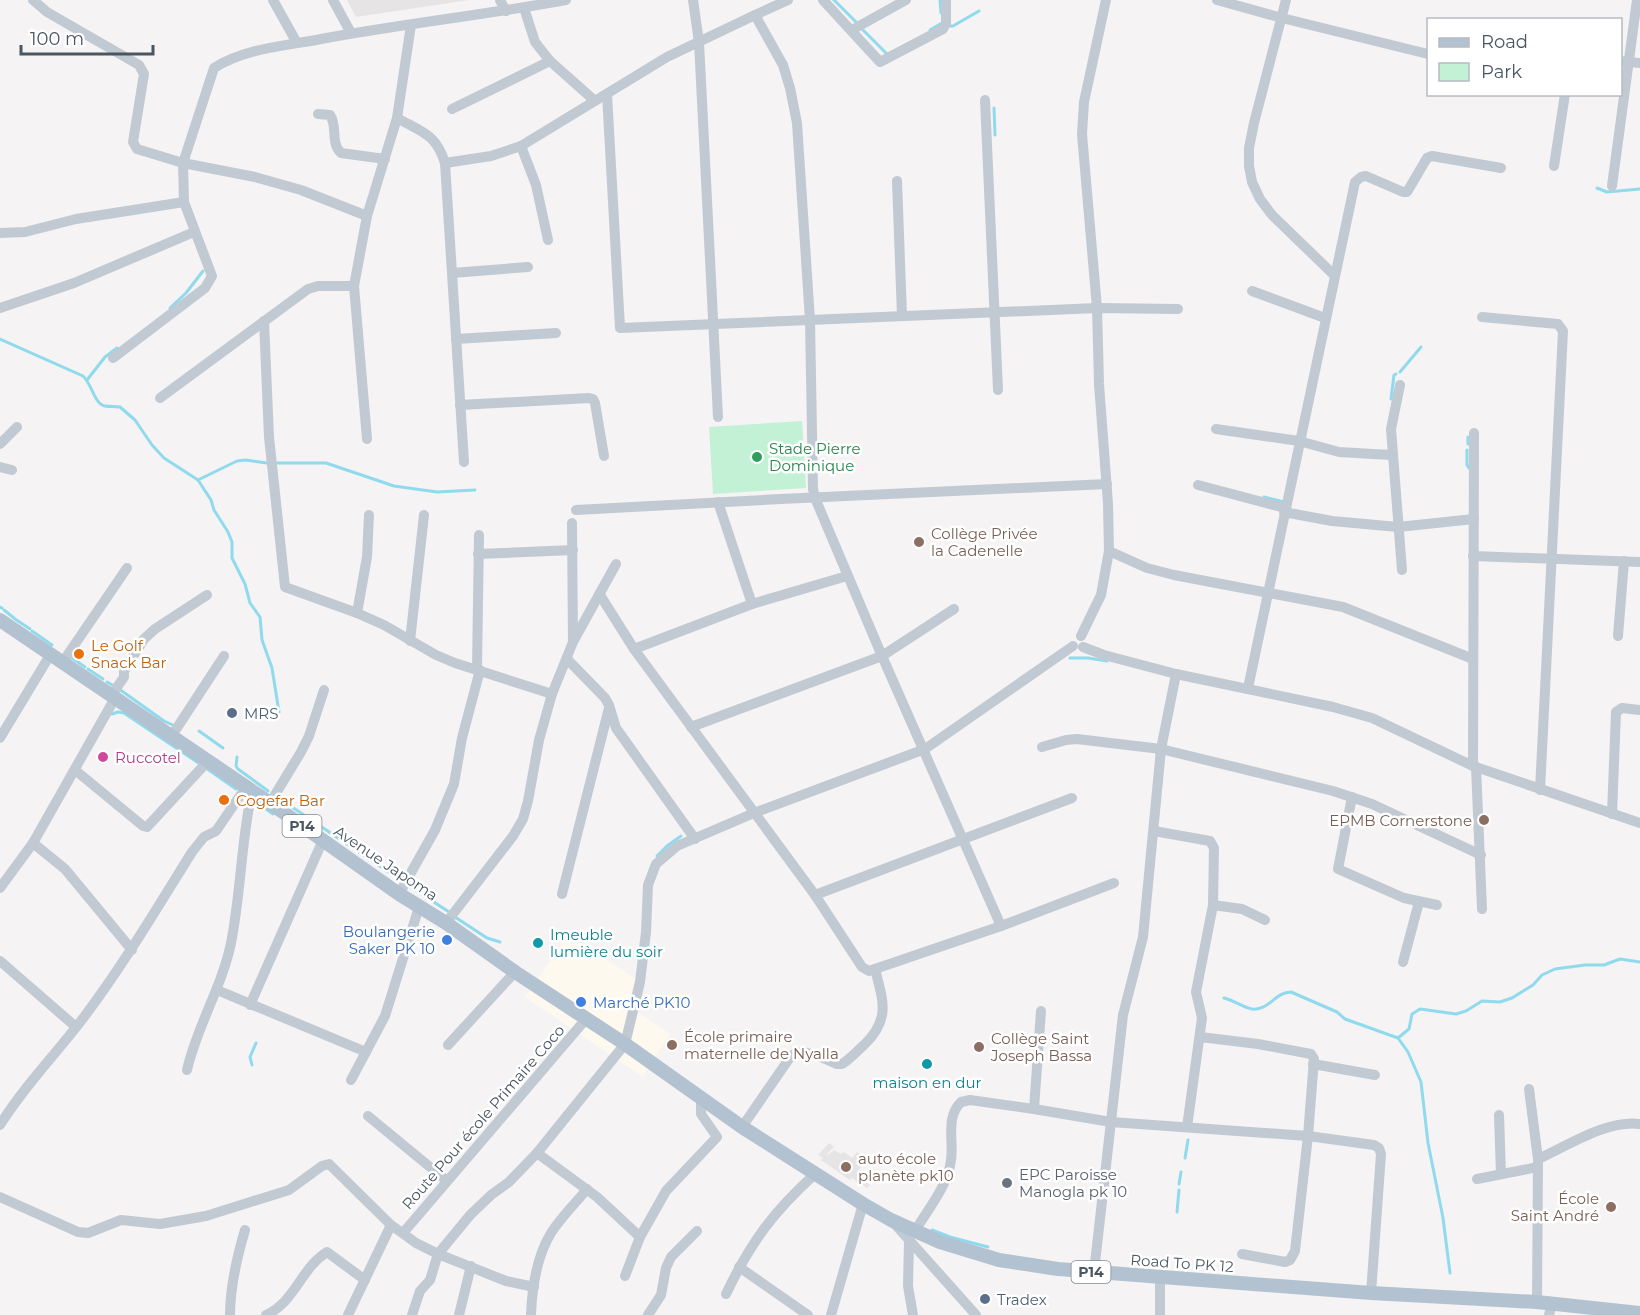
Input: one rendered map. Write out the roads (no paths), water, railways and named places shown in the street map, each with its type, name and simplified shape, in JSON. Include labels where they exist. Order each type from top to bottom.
[{"type":"main road","name":"Avenue Japoma","points":[[0,620],[207,762],[270,802],[399,894],[446,923],[605,1032]]},
{"type":"main road","name":"Road To PK 12","points":[[605,1032],[742,1127],[891,1220],[912,1236],[999,1260],[1058,1269],[1160,1278],[1537,1302],[1551,1309],[1640,1313]]},
{"type":"street","points":[[33,0],[47,12],[139,65],[144,74],[133,142],[137,149],[183,163],[255,177],[301,190],[367,216]]},
{"type":"street","points":[[273,0],[297,43]]},
{"type":"street","points":[[333,0],[351,33]]},
{"type":"street","points":[[500,0],[506,11]]},
{"type":"street","points":[[113,358],[206,288],[210,282],[210,269],[184,202],[183,163],[214,68],[248,54],[297,43],[566,0]]},
{"type":"street","points":[[693,0],[699,42],[718,417]]},
{"type":"street","points":[[445,163],[492,156],[521,146],[667,57],[788,0]]},
{"type":"street","points":[[823,0],[878,60],[884,62],[943,29],[946,23],[946,0]]},
{"type":"street","points":[[852,30],[906,0]]},
{"type":"street","points":[[412,1315],[422,1287],[430,1280],[438,1254],[471,1214],[516,1175],[537,1153],[625,1044],[640,982],[651,874],[665,854],[754,813],[924,749],[1079,643],[1101,595],[1109,551],[1097,308],[1082,134],[1084,102],[1106,0]]},
{"type":"street","points":[[1217,0],[1427,54]]},
{"type":"street","points":[[1286,0],[1249,148],[1249,166],[1252,182],[1272,215],[1334,275]]},
{"type":"street","points":[[1612,186],[1637,0]]},
{"type":"street","points":[[524,8],[535,42],[550,61],[595,101]]},
{"type":"street","points":[[755,15],[783,65],[794,104],[810,320],[815,498],[847,576],[1002,926]]},
{"type":"street","points":[[368,439],[354,286],[367,216],[397,118],[411,25]]},
{"type":"street","points":[[452,109],[550,61]]},
{"type":"street","points":[[607,94],[620,328],[1097,308],[1178,309]]},
{"type":"street","points":[[1554,166],[1565,96]]},
{"type":"street","points":[[985,100],[998,390]]},
{"type":"street","points":[[318,114],[330,115],[333,119],[337,150],[341,153],[385,159]]},
{"type":"street","points":[[397,118],[435,140],[445,163],[464,462]]},
{"type":"street","points":[[521,146],[536,185],[548,240]]},
{"type":"street","points":[[1248,688],[1354,186],[1361,177],[1370,177],[1403,192],[1409,190],[1429,156],[1501,168]]},
{"type":"street","points":[[897,181],[902,316]]},
{"type":"street","points":[[0,233],[25,232],[76,219],[184,202]]},
{"type":"street","points":[[0,308],[74,283],[194,232]]},
{"type":"street","points":[[452,273],[528,267]]},
{"type":"street","points":[[160,398],[308,289],[318,286],[354,286]]},
{"type":"street","points":[[1252,291],[1325,318]]},
{"type":"street","points":[[1482,317],[1558,324],[1563,331],[1540,790]]},
{"type":"street","points":[[264,321],[269,437],[284,584],[287,589],[357,613],[455,663],[552,694]]},
{"type":"street","points":[[456,339],[556,333]]},
{"type":"street","points":[[1400,385],[1391,429],[1391,454],[1402,570]]},
{"type":"street","points":[[460,405],[593,399],[604,456]]},
{"type":"street","points":[[0,444],[17,427]]},
{"type":"street","points":[[1216,429],[1299,441],[1339,452],[1391,454]]},
{"type":"street","points":[[1474,433],[1474,767],[1481,855],[1482,909]]},
{"type":"street","points":[[0,467],[12,470]]},
{"type":"street","points":[[576,510],[1107,484]]},
{"type":"street","points":[[1198,485],[1332,521],[1398,527],[1474,519]]},
{"type":"street","points":[[717,502],[752,604]]},
{"type":"street","points":[[357,613],[367,557],[369,515]]},
{"type":"street","points":[[410,641],[424,515]]},
{"type":"street","points":[[572,523],[573,642]]},
{"type":"street","points":[[399,894],[435,830],[454,784],[462,738],[479,669],[479,535]]},
{"type":"street","points":[[478,554],[573,550]]},
{"type":"street","points":[[1109,551],[1148,568],[1343,607],[1473,659]]},
{"type":"street","points":[[1473,556],[1640,562]]},
{"type":"street","points":[[1618,636],[1624,561]]},
{"type":"street","points":[[446,923],[513,836],[523,819],[539,740],[552,694],[573,642],[616,564]]},
{"type":"street","points":[[62,663],[127,568]]},
{"type":"street","points":[[634,649],[752,604],[847,576]]},
{"type":"street","points":[[600,595],[634,649],[815,895],[862,967],[869,971],[1002,926],[1114,883]]},
{"type":"street","points":[[0,888],[33,843],[75,770],[124,677],[124,671],[144,639],[155,629],[207,596]]},
{"type":"street","points":[[691,727],[882,656],[954,609]]},
{"type":"street","points":[[1079,643],[1104,655],[1176,674],[1333,707],[1372,718],[1474,767],[1640,823]]},
{"type":"street","points":[[0,738],[50,655]]},
{"type":"street","points":[[171,737],[224,656]]},
{"type":"street","points":[[567,659],[600,692],[609,705],[616,728],[695,839]]},
{"type":"street","points":[[1094,1272],[1123,1015],[1143,936],[1161,749],[1176,674]]},
{"type":"street","points":[[270,802],[309,736],[324,690]]},
{"type":"street","points":[[562,894],[609,705]]},
{"type":"street","points":[[1612,814],[1616,712],[1622,708],[1640,710]]},
{"type":"street","points":[[1042,747],[1077,739],[1161,749],[1352,797],[1481,855]]},
{"type":"street","points":[[75,770],[147,827],[207,762]]},
{"type":"street","points":[[0,1125],[10,1108],[76,1027],[132,950],[192,852],[204,837],[216,831],[249,789]]},
{"type":"street","points":[[187,1070],[198,1030],[217,990],[231,945],[249,789]]},
{"type":"street","points":[[1352,797],[1338,869],[1393,894],[1437,905]]},
{"type":"street","points":[[815,895],[1072,798]]},
{"type":"street","points":[[1154,831],[1213,843],[1213,905],[1196,992],[1202,1018],[1187,1127]]},
{"type":"street","points":[[250,1005],[322,840]]},
{"type":"street","points":[[33,843],[64,869],[132,950]]},
{"type":"street","points":[[1403,962],[1419,902]]},
{"type":"street","points":[[1213,905],[1242,909],[1265,920]]},
{"type":"street","points":[[351,1080],[385,1016],[419,907]]},
{"type":"street","points":[[0,962],[76,1027]]},
{"type":"street","points":[[742,1127],[790,1056],[803,1052],[842,1064],[872,1037],[878,1029],[883,1010],[875,969]]},
{"type":"street","points":[[448,1045],[515,972]]},
{"type":"street","points":[[217,990],[366,1052]]},
{"type":"street","points":[[1034,1108],[1041,1011]]},
{"type":"street","name":"Route Pour école Primaire Coco","points":[[403,1233],[586,1019]]},
{"type":"street","points":[[1200,1037],[1258,1044],[1311,1054],[1314,1059],[1308,1136],[1293,1256],[1285,1262],[1242,1254]]},
{"type":"street","points":[[1313,1064],[1375,1075]]},
{"type":"street","points":[[1529,1089],[1538,1163],[1537,1302]]},
{"type":"street","points":[[625,1276],[640,1237],[666,1191],[717,1137],[701,1114],[701,1098]]},
{"type":"street","points":[[913,1315],[908,1286],[912,1236],[949,1171],[952,1116],[955,1108],[961,1102],[970,1100],[1034,1108],[1111,1122],[1308,1136],[1374,1145],[1381,1154],[1371,1293]]},
{"type":"street","points":[[1499,1115],[1501,1174]]},
{"type":"street","points":[[368,1116],[447,1181]]},
{"type":"street","points":[[1477,1179],[1538,1163],[1607,1128],[1620,1124],[1640,1124]]},
{"type":"street","points":[[537,1153],[587,1189],[640,1237]]},
{"type":"street","points":[[0,1197],[78,1232],[88,1233],[121,1220],[160,1224],[206,1216],[289,1190],[322,1166],[329,1164],[391,1225],[438,1254],[509,1282],[534,1287]]},
{"type":"street","points":[[726,1294],[756,1239],[780,1208],[815,1174]]},
{"type":"street","points":[[531,1315],[534,1287],[543,1249],[550,1235],[587,1189]]},
{"type":"street","points":[[831,1315],[863,1204]]},
{"type":"street","points":[[348,1315],[391,1225]]},
{"type":"street","points":[[230,1315],[237,1257],[245,1230]]},
{"type":"street","points":[[648,1315],[661,1295],[666,1268],[671,1257],[697,1231]]},
{"type":"street","points":[[912,1236],[976,1315]]},
{"type":"street","points":[[266,1315],[282,1306],[304,1273],[327,1252],[364,1280]]},
{"type":"street","points":[[459,1315],[471,1266]]},
{"type":"street","points":[[739,1267],[808,1315]]},
{"type":"street","points":[[1160,1278],[1160,1315]]},
{"type":"waterway","points":[[834,0],[858,24]]},
{"type":"waterway","points":[[940,0],[941,13]]},
{"type":"waterway","points":[[950,26],[979,11]]},
{"type":"waterway","points":[[930,30],[942,23]]},
{"type":"waterway","points":[[862,29],[887,54]]},
{"type":"waterway","points":[[994,108],[995,135]]},
{"type":"waterway","points":[[1597,188],[1607,192],[1640,189]]},
{"type":"waterway","points":[[170,308],[186,293],[203,271]]},
{"type":"waterway","points":[[0,339],[83,376],[98,402],[107,406],[120,407],[135,420],[164,458],[198,480],[228,532],[232,542],[232,558],[245,584],[250,603],[260,617],[262,640],[272,668],[279,712]]},
{"type":"waterway","points":[[1400,372],[1421,347]]},
{"type":"waterway","points":[[87,380],[105,357],[117,348]]},
{"type":"waterway","points":[[1391,399],[1396,374]]},
{"type":"waterway","points":[[1468,437],[1468,444]]},
{"type":"waterway","points":[[1467,450],[1467,465],[1470,469]]},
{"type":"waterway","points":[[198,480],[237,461],[246,460],[267,463],[326,463],[394,486],[437,492],[475,490]]},
{"type":"waterway","points":[[1264,497],[1284,502]]},
{"type":"waterway","points":[[4,610],[14,618]]},
{"type":"waterway","points":[[15,619],[30,629]]},
{"type":"waterway","points":[[32,631],[52,645]]},
{"type":"waterway","points":[[72,658],[85,667]]},
{"type":"waterway","points":[[1070,658],[1107,661]]},
{"type":"waterway","points":[[88,669],[103,679]]},
{"type":"waterway","points":[[107,682],[114,686]]},
{"type":"waterway","points":[[119,689],[164,721],[175,726]]},
{"type":"waterway","points":[[112,714],[124,713],[200,764]]},
{"type":"waterway","points":[[199,731],[223,748]]},
{"type":"waterway","points":[[237,757],[238,769],[268,791]]},
{"type":"waterway","points":[[206,768],[236,789]]},
{"type":"waterway","points":[[277,797],[402,881]]},
{"type":"waterway","points":[[255,801],[273,814]]},
{"type":"waterway","points":[[657,856],[681,836]]},
{"type":"waterway","points":[[408,885],[449,912]]},
{"type":"waterway","points":[[455,917],[487,938],[500,942]]},
{"type":"waterway","points":[[1398,1038],[1409,1029],[1412,1014],[1420,1009],[1456,1014],[1482,1001],[1500,1002],[1512,998],[1533,985],[1542,975],[1555,969],[1604,965],[1620,959],[1640,962]]},
{"type":"waterway","points":[[1224,998],[1248,1008],[1258,1009],[1281,995],[1291,992],[1337,1012],[1345,1019],[1398,1038],[1408,1052],[1421,1082],[1428,1143],[1443,1218],[1450,1273]]},
{"type":"waterway","points":[[252,1065],[250,1057],[256,1043]]},
{"type":"waterway","points":[[1185,1158],[1188,1140]]},
{"type":"waterway","points":[[1179,1184],[1181,1172]]},
{"type":"waterway","points":[[1177,1212],[1179,1190]]},
{"type":"waterway","points":[[932,1230],[988,1247]]},
{"type":"place","name":"Stade Pierre Dominique","points":[[757,457]]},
{"type":"place","name":"Collège Privée la Cadenelle","points":[[919,542]]},
{"type":"place","name":"Le Golf Snack Bar","points":[[79,654]]},
{"type":"place","name":"MRS","points":[[232,713]]},
{"type":"place","name":"Ruccotel","points":[[103,757]]},
{"type":"place","name":"Cogefar Bar","points":[[224,800]]},
{"type":"place","name":"EPMB Cornerstone","points":[[1484,820]]},
{"type":"place","name":"Boulangerie Saker PK 10","points":[[447,940]]},
{"type":"place","name":"Imeuble lumière du soir","points":[[538,943]]},
{"type":"place","name":"Marché PK10","points":[[581,1002]]},
{"type":"place","name":"École primaire maternelle de Nyalla","points":[[672,1045]]},
{"type":"place","name":"Collège Saint Joseph Bassa","points":[[979,1047]]},
{"type":"place","name":"maison en dur","points":[[927,1064]]},
{"type":"place","name":"auto école planète pk10","points":[[846,1167]]},
{"type":"place","name":"EPC Paroisse Manogla pk 10","points":[[1007,1183]]},
{"type":"place","name":"École Saint André","points":[[1611,1207]]},
{"type":"place","name":"Tradex","points":[[985,1299]]}]
